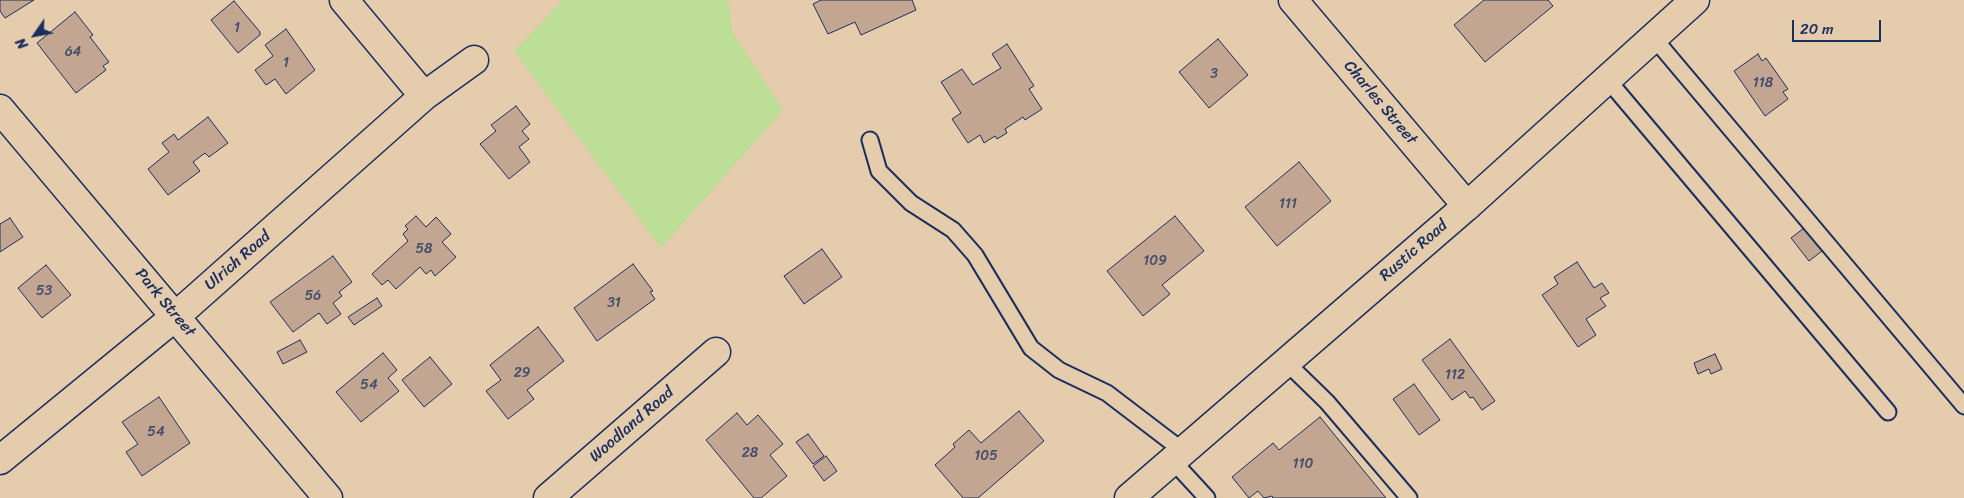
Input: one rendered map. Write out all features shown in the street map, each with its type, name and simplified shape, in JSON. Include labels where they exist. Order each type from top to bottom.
[{"type":"street","points":[[344,0],[424,96]]},
{"type":"street","name":"Charles Street","points":[[1293,0],[1467,206]]},
{"type":"street","name":"Rustic Road","points":[[1129,498],[1467,206],[1695,0]]},
{"type":"street","name":"Ulrich Road","points":[[0,460],[176,316],[424,96],[474,60]]},
{"type":"street","name":"Park Street","points":[[0,109],[328,498]]},
{"type":"street","name":"Woodland Road","points":[[548,498],[716,352]]},
{"type":"lane","points":[[1654,37],[1964,406]]},
{"type":"lane","points":[[1607,79],[1888,412]]},
{"type":"lane","points":[[870,140],[879,171],[911,203],[953,230],[975,256],[1031,348],[1059,370],[1107,393],[1178,456],[1207,498]]},
{"type":"lane","points":[[1286,362],[1327,402],[1409,498]]},
{"type":"green space","points":[[563,0],[728,0],[733,33],[783,110],[661,248],[514,51]]},
{"type":"building","points":[[0,0],[34,0],[5,18],[0,11]]},
{"type":"building","points":[[821,0],[912,0],[916,10],[861,35],[855,22],[828,34],[813,4]]},
{"type":"building","points":[[1484,0],[1548,0],[1553,6],[1485,62],[1454,25]]},
{"type":"building","points":[[234,1],[260,32],[260,35],[238,53],[211,20]]},
{"type":"building","points":[[75,12],[93,35],[90,37],[109,62],[103,66],[106,70],[76,93],[37,43]]},
{"type":"building","points":[[286,29],[315,70],[286,94],[275,79],[266,85],[255,70],[273,56],[265,45]]},
{"type":"building","points":[[1218,39],[1248,75],[1209,108],[1179,72]]},
{"type":"building","points":[[1007,44],[1034,86],[1029,89],[1042,109],[1025,120],[1023,117],[1005,129],[1007,133],[997,139],[995,136],[984,143],[980,135],[968,143],[952,119],[961,113],[941,82],[962,69],[973,85],[1001,68],[992,54]]},
{"type":"building","points":[[1758,54],[1762,61],[1766,58],[1788,89],[1783,92],[1788,99],[1765,116],[1734,71]]},
{"type":"building","points":[[516,106],[530,124],[522,131],[529,139],[519,147],[530,162],[509,179],[480,144],[496,131],[491,125]]},
{"type":"building","points":[[208,117],[228,143],[209,157],[205,153],[193,162],[200,171],[168,195],[148,169],[169,152],[162,143],[174,134],[178,140]]},
{"type":"building","points":[[1299,162],[1331,201],[1277,246],[1245,207]]},
{"type":"building","points":[[416,216],[426,227],[436,217],[451,234],[442,242],[456,257],[435,276],[431,270],[426,274],[420,267],[396,289],[388,280],[382,285],[372,274],[408,241],[403,234],[408,229],[405,226]]},
{"type":"building","points":[[1175,216],[1204,251],[1162,285],[1170,294],[1143,316],[1107,271]]},
{"type":"building","points":[[10,218],[23,237],[0,252],[0,224]]},
{"type":"building","points":[[1808,225],[1826,248],[1809,261],[1791,238]]},
{"type":"building","points":[[822,249],[842,277],[804,304],[784,276]]},
{"type":"building","points":[[333,256],[352,282],[339,292],[342,296],[333,303],[341,314],[327,324],[319,313],[293,332],[270,302]]},
{"type":"building","points":[[1577,262],[1594,288],[1602,283],[1609,293],[1600,298],[1606,306],[1586,319],[1596,335],[1578,347],[1542,295],[1558,284],[1554,277]]},
{"type":"building","points":[[633,264],[653,291],[650,292],[655,299],[597,341],[574,308]]},
{"type":"building","points":[[46,265],[71,295],[42,318],[18,288]]},
{"type":"building","points":[[377,298],[382,306],[354,325],[348,317]]},
{"type":"building","points":[[538,327],[564,361],[527,390],[534,399],[508,419],[486,391],[501,380],[490,365]]},
{"type":"building","points":[[1450,339],[1495,401],[1482,410],[1473,397],[1470,398],[1465,391],[1452,400],[1422,360]]},
{"type":"building","points":[[300,340],[307,352],[283,364],[277,352]]},
{"type":"building","points":[[383,353],[397,370],[388,378],[399,391],[361,422],[336,392]]},
{"type":"building","points":[[1715,354],[1722,369],[1711,374],[1709,369],[1698,374],[1694,363]]},
{"type":"building","points":[[430,357],[452,384],[424,407],[402,380]]},
{"type":"building","points":[[1414,384],[1440,420],[1419,435],[1393,399]]},
{"type":"building","points":[[159,397],[190,443],[142,476],[126,452],[138,444],[122,422]]},
{"type":"building","points":[[1019,411],[1044,441],[978,498],[963,498],[935,465],[955,447],[953,444],[969,430],[981,443]]},
{"type":"building","points":[[737,413],[747,425],[758,415],[783,444],[770,455],[787,476],[761,498],[754,498],[706,440]]},
{"type":"building","points":[[1320,417],[1386,498],[1273,498],[1272,496],[1264,498],[1258,491],[1249,498],[1232,477],[1273,443],[1279,450]]},
{"type":"building","points":[[808,434],[824,456],[813,464],[796,442]]},
{"type":"building","points":[[826,456],[837,471],[824,481],[813,466]]}]
